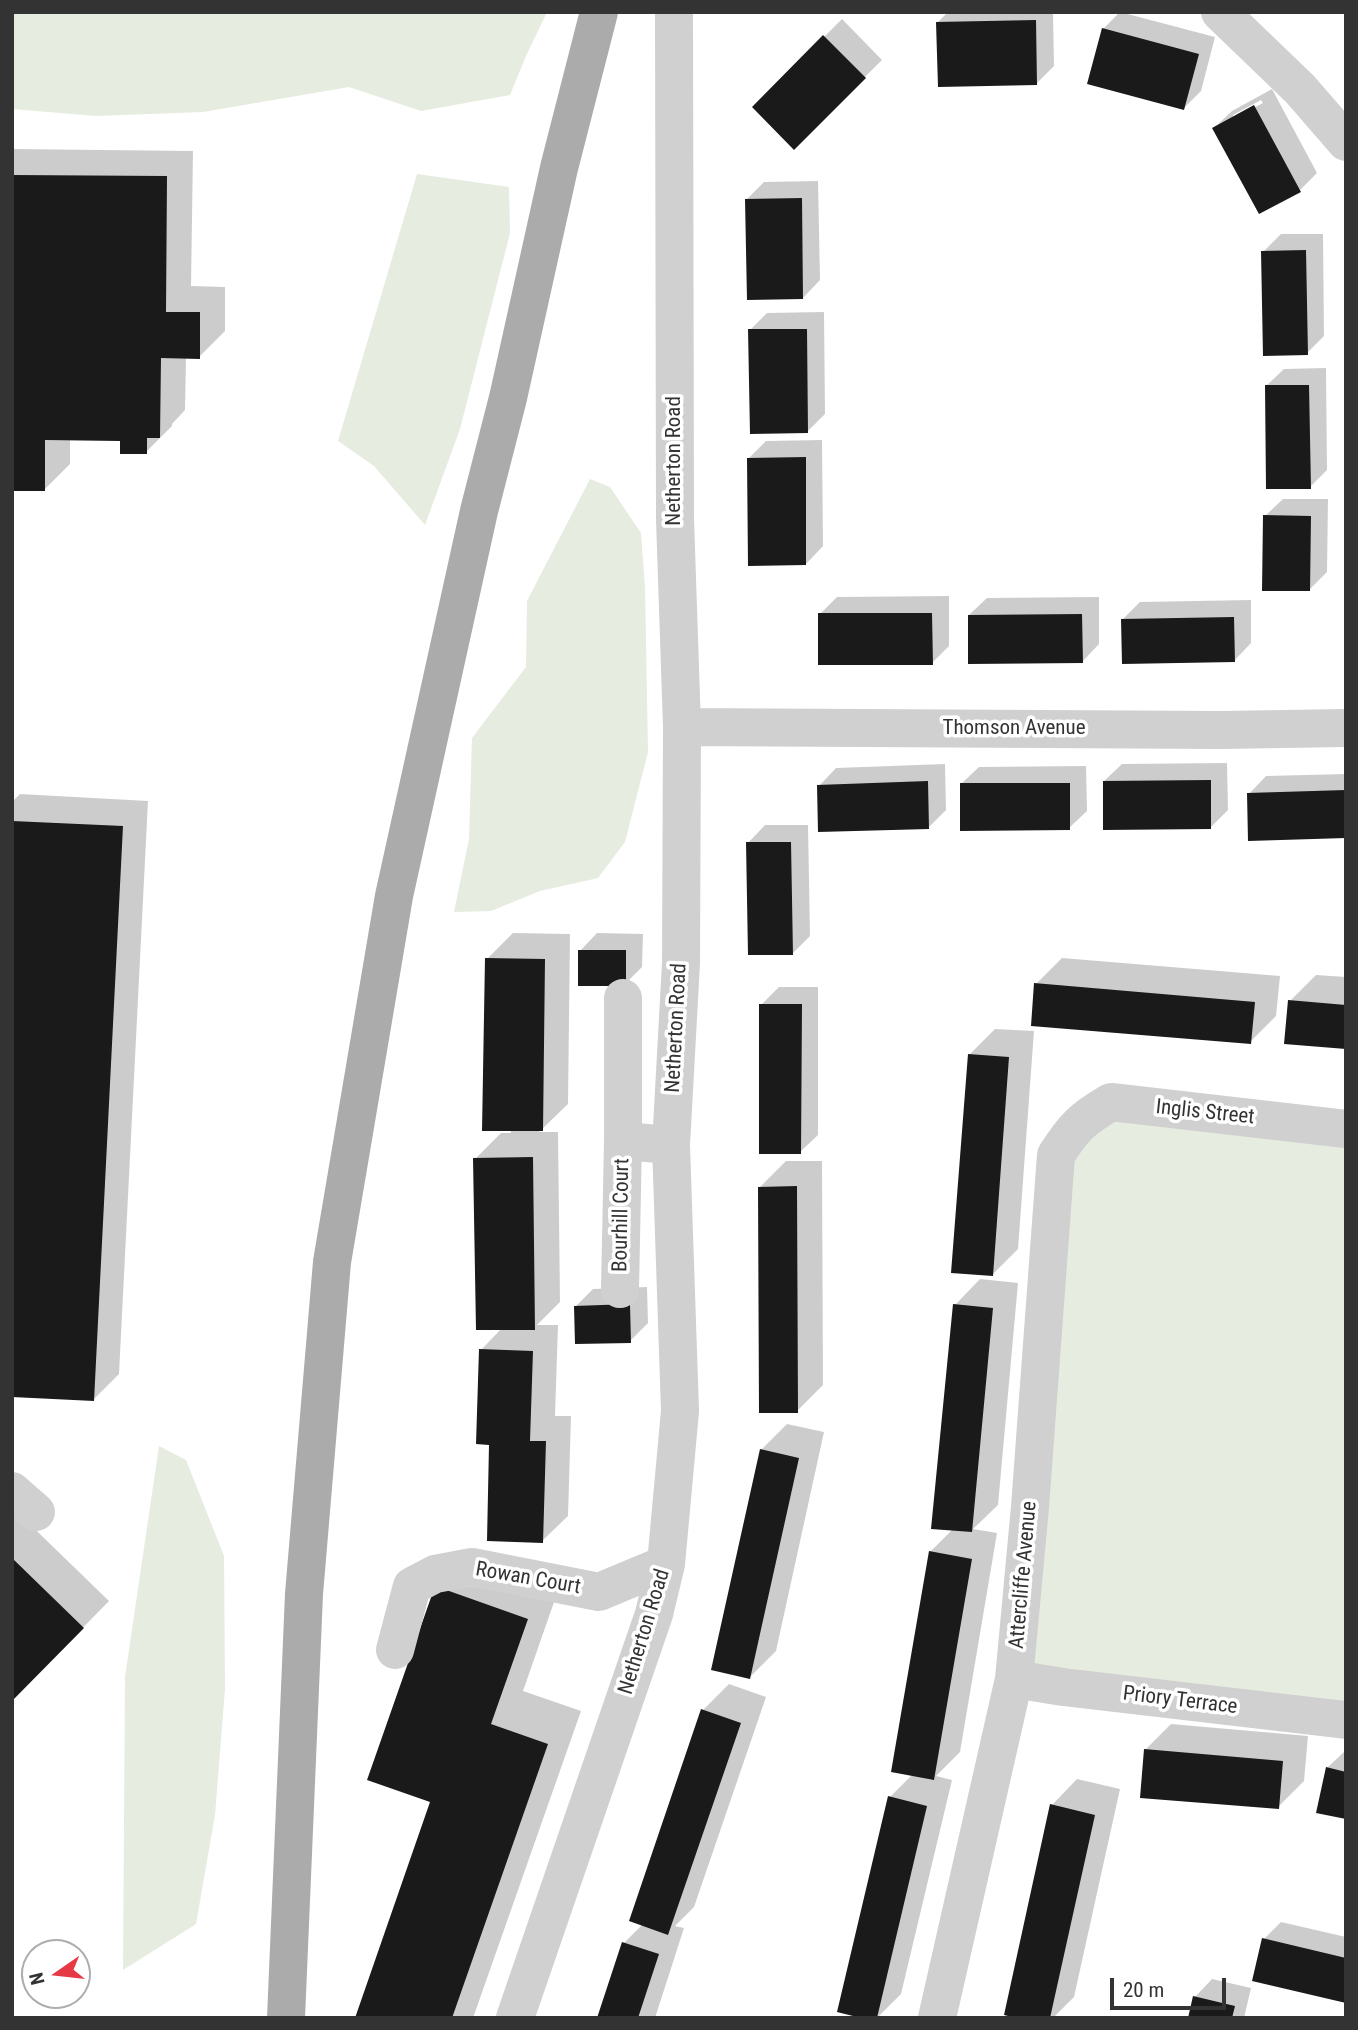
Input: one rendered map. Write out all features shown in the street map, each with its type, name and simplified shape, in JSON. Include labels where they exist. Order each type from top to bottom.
[{"type":"main road","points":[[286,2018],[304,1594],[332,1262],[394,896],[479,511],[508,398],[559,168],[599,12]]},
{"type":"street","name":"Netherton Road","points":[[515,2018],[654,1614],[666,1564],[680,1410],[671,1145],[681,963],[682,727],[675,519],[674,12]]},
{"type":"street","points":[[1220,12],[1300,89],[1346,142]]},
{"type":"street","name":"Thomson Avenue","points":[[682,727],[1208,730],[1346,728]]},
{"type":"street","name":"Bourhill Court","points":[[620,1289],[624,1141],[623,998]]},
{"type":"street","name":"Inglis Street","points":[[1073,1129],[1091,1113],[1111,1102],[1346,1129]]},
{"type":"street","name":"Attercliffe Avenue","points":[[937,2018],[1014,1679],[1030,1507],[1056,1155],[1073,1129]]},
{"type":"street","name":"Bourhill Court","points":[[624,1141],[671,1145]]},
{"type":"street","name":"Rowan Court","points":[[395,1650],[412,1586],[435,1574],[472,1567],[599,1592],[666,1564]]},
{"type":"street","name":"Priory Terrace","points":[[1014,1679],[1346,1720]]},
{"type":"shaded area","points":[[12,12],[547,12],[510,95],[421,111],[349,87],[203,112],[96,116],[12,109]]},
{"type":"shaded area","points":[[417,174],[509,187],[510,233],[460,429],[425,525],[374,466],[338,441]]},
{"type":"shaded area","points":[[590,479],[610,487],[641,533],[645,588],[648,752],[625,842],[598,878],[540,891],[491,911],[454,912],[469,839],[472,738],[526,667],[527,601]]},
{"type":"shaded area","points":[[1097,1119],[1346,1138],[1346,1712],[1025,1672],[1066,1163]]},
{"type":"shaded area","points":[[159,1446],[186,1460],[224,1556],[225,1689],[215,1815],[196,1924],[123,1970],[125,1677]]},
{"type":"building","points":[[1036,20],[1037,85],[938,87],[936,22]]},
{"type":"building","points":[[1102,28],[1199,54],[1184,110],[1087,84]]},
{"type":"building","points":[[823,35],[866,78],[794,150],[752,107]]},
{"type":"building","points":[[1254,105],[1301,192],[1259,214],[1212,128]]},
{"type":"building","points":[[12,175],[167,176],[166,312],[200,312],[200,359],[161,358],[160,438],[147,438],[147,454],[120,454],[120,441],[45,440],[45,491],[12,491]]},
{"type":"building","points":[[802,198],[803,299],[747,300],[745,199]]},
{"type":"building","points":[[1306,250],[1308,355],[1263,356],[1261,251]]},
{"type":"building","points":[[748,329],[807,329],[808,433],[750,434]]},
{"type":"building","points":[[1265,385],[1309,385],[1311,489],[1266,489]]},
{"type":"building","points":[[806,457],[806,565],[748,566],[747,458]]},
{"type":"building","points":[[1263,515],[1311,516],[1310,591],[1262,591]]},
{"type":"building","points":[[818,613],[932,613],[933,665],[818,665]]},
{"type":"building","points":[[1082,614],[1083,663],[968,664],[968,615]]},
{"type":"building","points":[[1234,617],[1235,662],[1122,664],[1121,619]]},
{"type":"building","points":[[1211,780],[1211,829],[1103,830],[1103,781]]},
{"type":"building","points":[[928,781],[929,829],[818,832],[817,785]]},
{"type":"building","points":[[960,783],[1070,783],[1070,830],[960,831]]},
{"type":"building","points":[[1346,790],[1346,838],[1248,841],[1247,793]]},
{"type":"building","points":[[12,821],[123,826],[94,1401],[12,1397]]},
{"type":"building","points":[[746,842],[791,842],[793,955],[748,955]]},
{"type":"building","points":[[578,950],[626,950],[626,986],[578,986]]},
{"type":"building","points":[[485,958],[545,959],[543,1131],[482,1131]]},
{"type":"building","points":[[1034,983],[1255,1002],[1251,1044],[1031,1026]]},
{"type":"building","points":[[1288,1000],[1346,1005],[1346,1049],[1284,1044]]},
{"type":"building","points":[[759,1004],[802,1004],[801,1154],[759,1154]]},
{"type":"building","points":[[968,1054],[1009,1057],[993,1276],[951,1273]]},
{"type":"building","points":[[533,1157],[535,1330],[476,1330],[473,1158]]},
{"type":"building","points":[[797,1186],[798,1413],[759,1413],[758,1187]]},
{"type":"building","points":[[630,1304],[631,1343],[575,1344],[574,1306]]},
{"type":"building","points":[[953,1304],[993,1308],[972,1532],[931,1529]]},
{"type":"building","points":[[479,1349],[533,1351],[530,1441],[546,1441],[543,1543],[487,1541],[489,1445],[476,1444]]},
{"type":"building","points":[[760,1449],[799,1458],[750,1679],[711,1670]]},
{"type":"building","points":[[929,1551],[972,1559],[934,1780],[891,1772]]},
{"type":"building","points":[[12,1558],[84,1628],[12,1701]]},
{"type":"building","points":[[435,1586],[528,1619],[491,1724],[548,1744],[452,2018],[355,2018],[430,1802],[367,1780]]},
{"type":"building","points":[[701,1709],[741,1723],[668,1935],[629,1921]]},
{"type":"building","points":[[1144,1749],[1283,1761],[1279,1809],[1140,1798]]},
{"type":"building","points":[[1326,1767],[1346,1772],[1346,1819],[1316,1813]]},
{"type":"building","points":[[888,1796],[927,1806],[877,2018],[861,2018],[837,2012]]},
{"type":"building","points":[[1050,1804],[1095,1815],[1050,2018],[1016,2018],[1004,2015]]},
{"type":"building","points":[[1262,1938],[1346,1958],[1346,2003],[1252,1981]]},
{"type":"building","points":[[622,1942],[659,1954],[638,2018],[597,2018]]},
{"type":"building","points":[[1193,1996],[1235,2006],[1232,2018],[1188,2018]]}]
